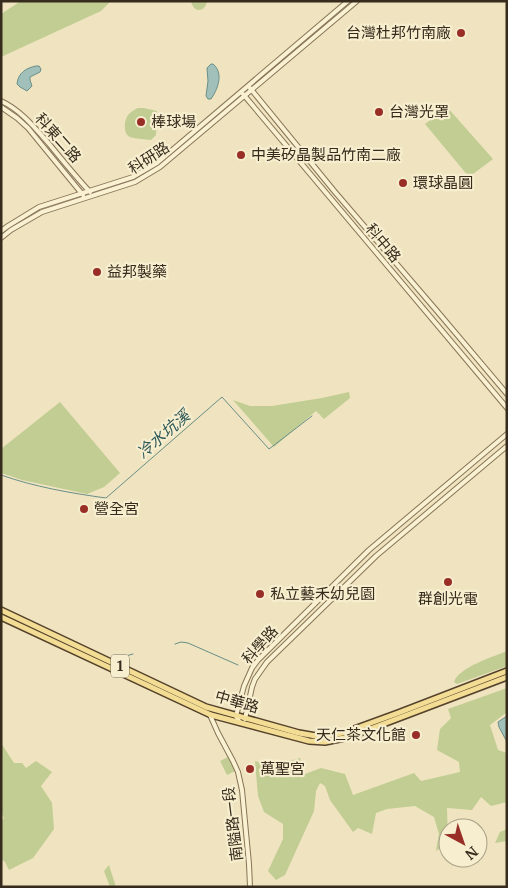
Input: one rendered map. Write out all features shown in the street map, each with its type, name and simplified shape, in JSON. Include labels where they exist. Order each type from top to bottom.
[{"type":"main road","name":"中華路","points":[[1,610],[145,681],[210,716],[310,741],[325,742],[349,737],[507,677]]},
{"type":"main road","name":"中華路","points":[[1,616],[145,681],[206,706],[236,716],[316,736],[346,732],[507,671]]},
{"type":"street","name":"科研路","points":[[1,238],[42,212],[135,182],[160,167],[348,1]]},
{"type":"street","name":"科研路","points":[[250,88],[357,1]]},
{"type":"street","name":"科中路","points":[[250,88],[331,187],[507,394]]},
{"type":"street","name":"科研路","points":[[1,232],[39,207],[133,178],[157,163],[243,94]]},
{"type":"street","name":"科中路","points":[[243,94],[507,408]]},
{"type":"street","name":"科東二路","points":[[1,100],[20,113],[36,129],[93,196]]},
{"type":"street","name":"科東二路","points":[[2,108],[28,128],[85,198]]},
{"type":"street","name":"科學路","points":[[236,716],[247,677],[258,660],[369,550],[507,434]]},
{"type":"street","name":"科學路","points":[[246,718],[252,687],[255,679],[267,662],[376,556],[507,446]]},
{"type":"street","name":"南隘路一段","points":[[206,706],[238,772],[241,786],[250,887]]},
{"type":"street","points":[[236,716],[240,723],[246,718]]},
{"type":"green space","points":[[21,1],[111,1],[101,11],[1,57],[1,14]]},
{"type":"green space","points":[[191,1],[207,1],[204,8],[199,10],[194,8]]},
{"type":"green space","points":[[447,107],[493,159],[469,177],[425,124]]},
{"type":"green space","name":"棒球場","points":[[138,108],[157,111],[156,135],[151,140],[130,137],[126,132],[125,124],[127,117]]},
{"type":"green space","points":[[349,392],[350,398],[324,419],[316,411],[274,447],[233,400],[250,406],[272,406]]},
{"type":"green space","points":[[60,402],[120,473],[104,487],[87,494],[22,480],[1,473],[1,449]]},
{"type":"green space","points":[[507,651],[507,666],[457,684],[454,682],[469,667]]},
{"type":"green space","points":[[507,688],[507,712],[490,725],[498,750],[507,753],[507,802],[491,806],[481,797],[472,810],[447,808],[447,818],[438,818],[438,831],[434,817],[415,806],[387,809],[376,813],[372,834],[358,828],[353,832],[330,800],[325,786],[320,783],[316,791],[314,811],[285,875],[276,880],[268,871],[283,839],[283,824],[264,812],[258,796],[255,761],[271,766],[300,758],[305,774],[321,768],[345,774],[353,795],[414,773],[421,781],[460,772],[459,762],[437,750],[440,729],[451,718],[448,709]]},
{"type":"green space","points":[[1,743],[14,763],[22,763],[26,768],[36,761],[52,772],[41,786],[52,803],[54,829],[33,858],[9,870],[1,859],[1,821],[4,818],[1,812]]},
{"type":"green space","points":[[228,757],[235,771],[227,775],[220,761]]},
{"type":"green space","points":[[507,829],[507,841],[495,843],[500,832]]},
{"type":"green space","points":[[109,865],[116,887],[110,887],[104,871]]},
{"type":"water","points":[[213,64],[218,72],[219,81],[214,95],[211,99],[208,99],[206,96],[207,68]]},
{"type":"water","points":[[39,66],[41,69],[40,72],[30,77],[32,86],[27,91],[17,84],[19,77],[29,68]]},
{"type":"water","points":[[507,716],[507,742],[498,722]]},
{"type":"waterway","name":"冷水坑溪","points":[[1,475],[53,489],[106,498],[222,397],[269,449],[312,416]]},
{"type":"waterway","points":[[175,644],[181,642],[188,643],[238,665]]},
{"type":"waterway","points":[[119,658],[133,654]]},
{"type":"place","name":"台灣杜邦竹南廠","points":[[461,33]]},
{"type":"place","name":"台灣光罩","points":[[379,112]]},
{"type":"place","name":"棒球場","points":[[141,122]]},
{"type":"place","name":"中美矽晶製品竹南二廠","points":[[241,155]]},
{"type":"place","name":"環球晶圓","points":[[403,183]]},
{"type":"place","name":"益邦製藥","points":[[97,272]]},
{"type":"place","name":"營全宮","points":[[84,509]]},
{"type":"place","name":"群創光電","points":[[448,582]]},
{"type":"place","name":"私立藝禾幼兒園","points":[[260,594]]},
{"type":"place","name":"天仁茶文化館","points":[[416,735]]},
{"type":"place","name":"萬聖宮","points":[[250,769]]}]
